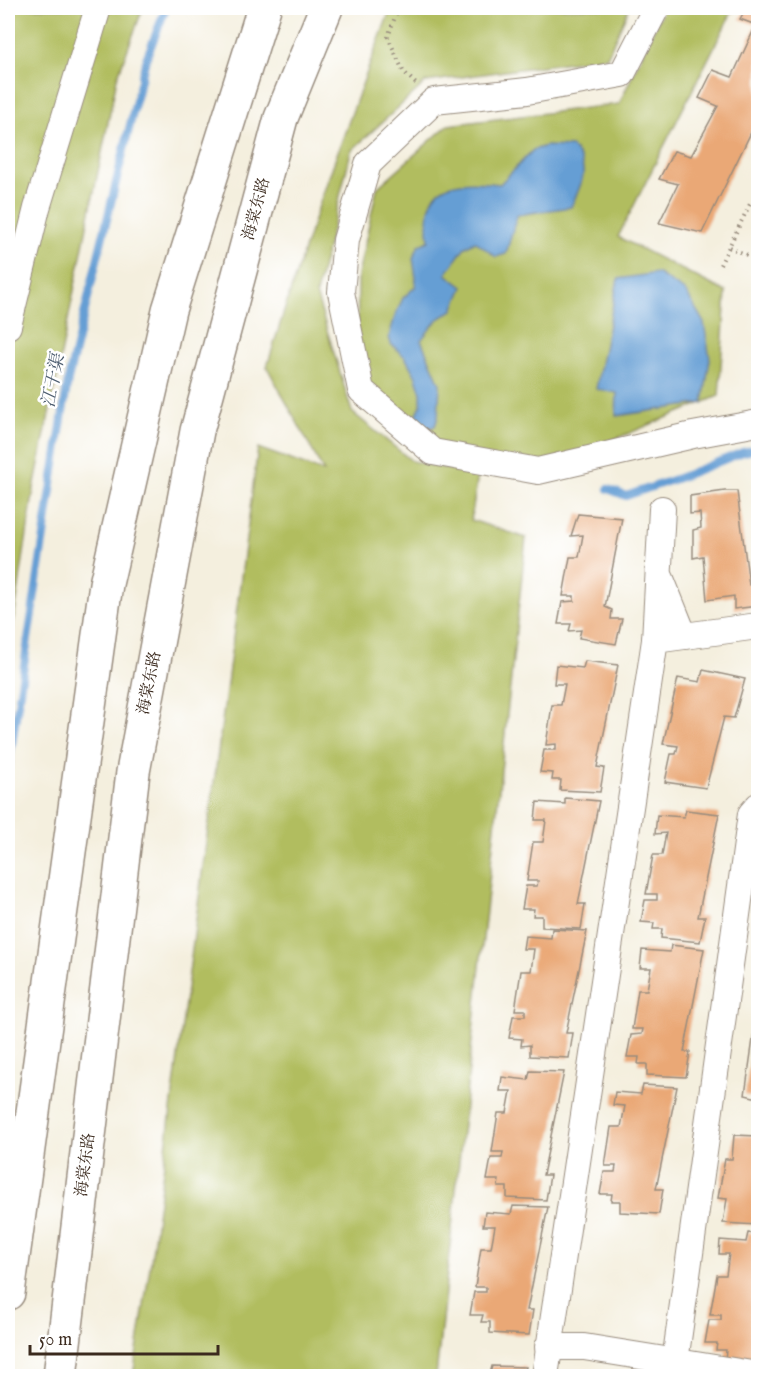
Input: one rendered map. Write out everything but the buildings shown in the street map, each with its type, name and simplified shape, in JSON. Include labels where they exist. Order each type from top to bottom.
[{"type":"main road","points":[[8,1293],[106,584],[169,310],[264,8]]},
{"type":"main road","name":"海棠东路","points":[[60,1377],[133,772],[197,431],[281,118],[326,8]]},
{"type":"street","points":[[8,326],[37,208],[98,8]]},
{"type":"street","points":[[656,8],[622,74],[527,91],[434,101],[368,164],[346,240],[341,292],[361,390],[434,452],[538,471],[693,435],[759,423]]},
{"type":"street","points":[[545,1377],[655,640],[662,509]]},
{"type":"street","points":[[658,573],[684,636]]},
{"type":"street","points":[[655,640],[759,626]]},
{"type":"street","points":[[674,1369],[751,814],[759,806]]},
{"type":"street","points":[[548,1347],[584,1347],[674,1369],[759,1376]]},
{"type":"path","points":[[398,8],[388,37],[403,71],[434,101]]},
{"type":"path","points":[[720,265],[750,204],[759,208]]},
{"type":"path","points":[[729,247],[759,260]]},
{"type":"green space","points":[[8,8],[143,8],[117,78],[34,488],[8,658]]},
{"type":"green space","points":[[391,8],[629,8],[607,57],[426,82],[351,151],[316,294],[352,412],[412,461],[478,475],[471,520],[526,538],[436,1376],[133,1376],[152,1254],[258,448],[324,472],[267,367],[326,186]]},
{"type":"green space","points":[[664,8],[734,8],[618,237],[726,292],[719,396],[538,471],[433,452],[357,374],[358,275],[377,188],[448,125],[619,104]]},
{"type":"water","points":[[546,146],[572,147],[578,155],[582,162],[583,177],[578,191],[571,207],[517,215],[506,254],[496,257],[475,241],[464,248],[446,274],[463,287],[453,310],[437,320],[421,340],[440,384],[438,417],[435,426],[424,430],[416,425],[416,416],[421,405],[421,393],[416,377],[405,357],[391,344],[389,337],[403,298],[415,287],[413,258],[419,245],[429,241],[430,206],[435,196],[443,188],[453,184],[466,182],[500,184],[533,150]]},
{"type":"water","points":[[657,273],[686,292],[704,323],[710,359],[703,403],[616,416],[617,393],[596,389],[618,279]]},
{"type":"waterway","name":"江干渠","points":[[8,769],[68,380],[146,59],[166,8]]},
{"type":"waterway","points":[[608,489],[626,496],[743,452],[758,449]]}]
